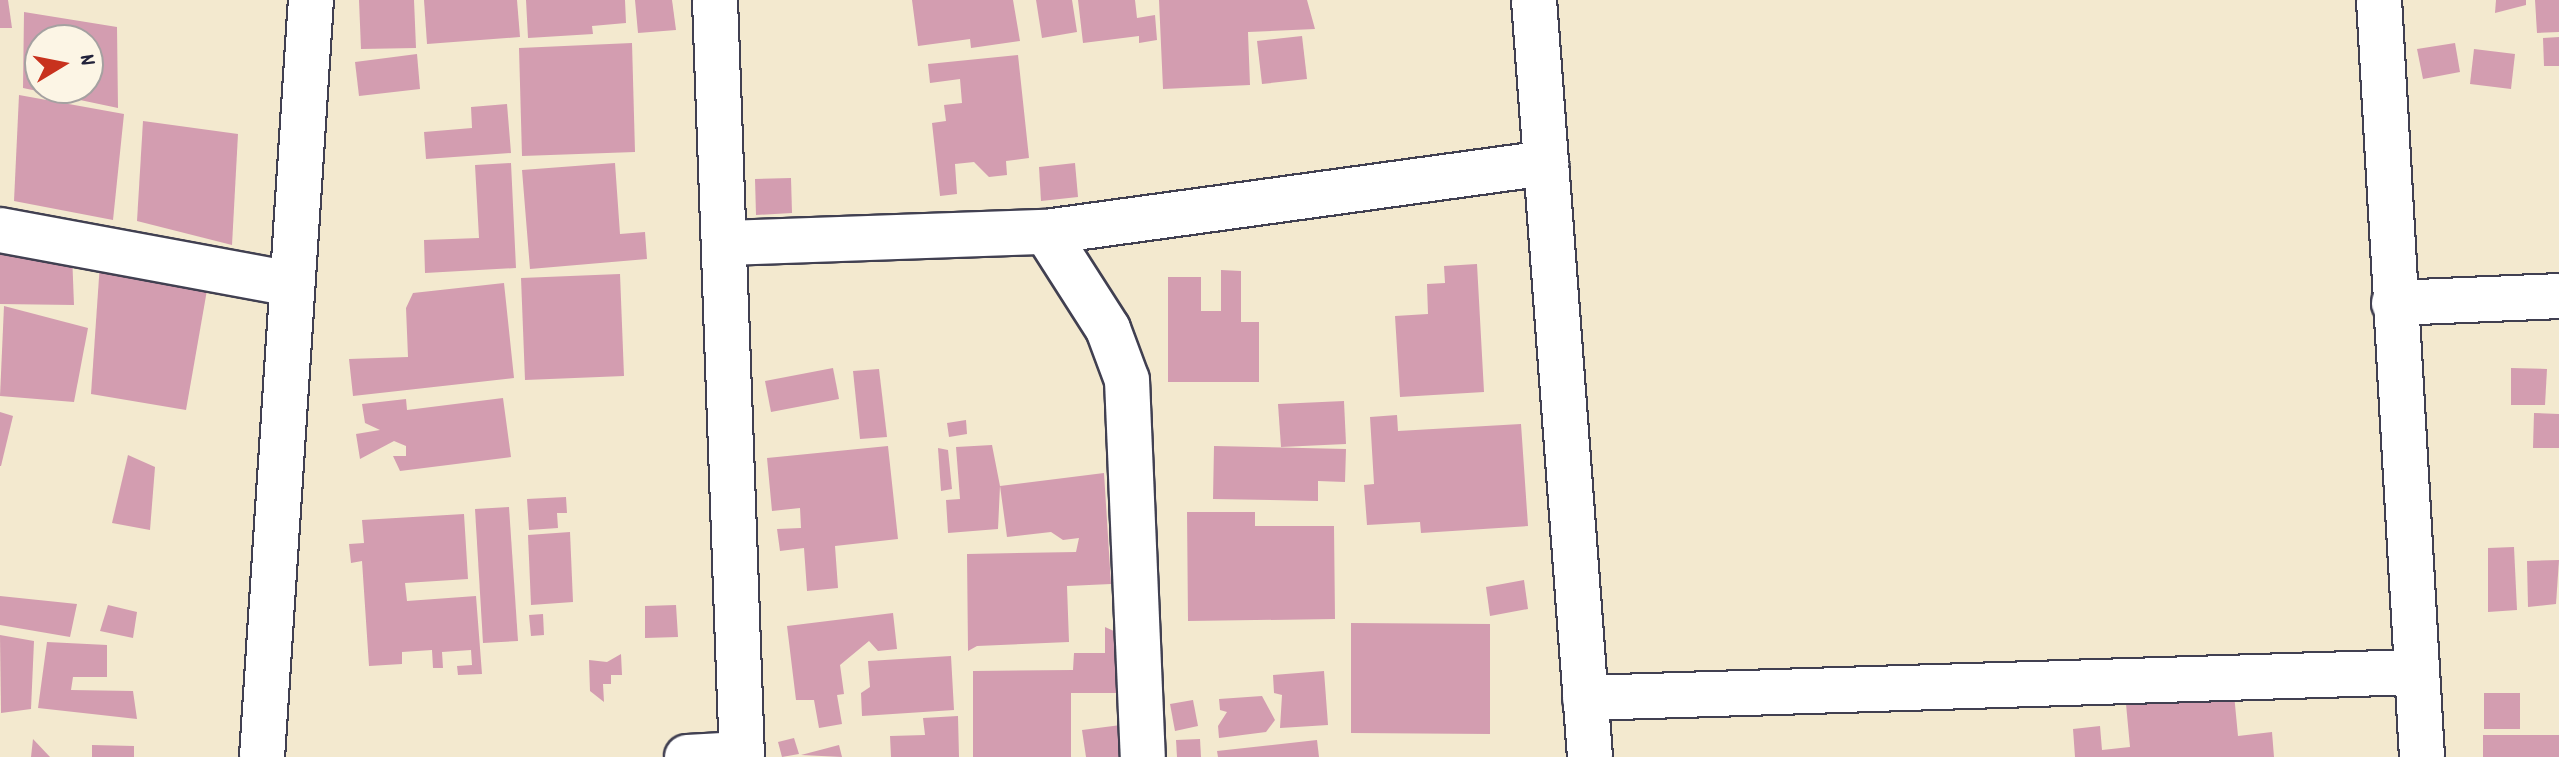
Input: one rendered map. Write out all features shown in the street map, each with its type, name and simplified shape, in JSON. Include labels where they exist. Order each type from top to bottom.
[{"type":"street","points":[[262,757],[311,0]]},
{"type":"street","points":[[687,757],[742,755],[727,243],[715,0]]},
{"type":"street","points":[[1534,0],[1590,757]]},
{"type":"street","points":[[2379,0],[2422,757]]},
{"type":"street","points":[[727,243],[1046,232],[1546,163]]},
{"type":"street","points":[[0,230],[291,284]]},
{"type":"street","points":[[1046,232],[1108,329],[1127,380],[1143,757]]},
{"type":"street","points":[[2394,303],[2559,296]]},
{"type":"street","points":[[1585,698],[2417,672]]},
{"type":"building","points":[[0,0],[8,0],[12,28],[0,28]]},
{"type":"building","points":[[359,0],[414,0],[416,48],[361,49]]},
{"type":"building","points":[[424,0],[517,0],[520,37],[427,44]]},
{"type":"building","points":[[526,0],[625,0],[626,23],[592,26],[593,34],[528,38]]},
{"type":"building","points":[[635,0],[672,0],[676,30],[638,33]]},
{"type":"building","points":[[912,0],[1013,0],[1020,41],[971,48],[970,39],[918,46]]},
{"type":"building","points":[[1036,0],[1072,0],[1077,32],[1042,38]]},
{"type":"building","points":[[1078,0],[1135,0],[1137,18],[1155,15],[1157,40],[1139,43],[1139,36],[1083,43]]},
{"type":"building","points":[[1159,0],[1307,0],[1315,29],[1248,32],[1250,85],[1163,89]]},
{"type":"building","points":[[2496,0],[2526,0],[2526,5],[2495,13]]},
{"type":"building","points":[[2535,0],[2559,0],[2559,32],[2537,33]]},
{"type":"building","points":[[24,12],[98,24],[24,24],[23,88]]},
{"type":"building","points":[[104,25],[117,27],[118,108],[99,104],[104,104]]},
{"type":"building","points":[[1302,36],[1307,79],[1262,84],[1257,41]]},
{"type":"building","points":[[2559,37],[2559,66],[2544,66],[2543,38]]},
{"type":"building","points":[[632,43],[635,152],[522,156],[519,48]]},
{"type":"building","points":[[2455,43],[2460,72],[2423,79],[2417,49]]},
{"type":"building","points":[[2474,49],[2515,54],[2511,89],[2470,84]]},
{"type":"building","points":[[417,54],[420,89],[359,96],[355,62]]},
{"type":"building","points":[[1018,55],[1029,158],[1006,161],[1007,175],[989,177],[974,162],[955,164],[957,194],[940,196],[932,123],[946,121],[944,105],[962,103],[960,79],[930,83],[928,64]]},
{"type":"building","points":[[19,95],[24,96],[24,104],[69,104],[124,114],[113,220],[14,201]]},
{"type":"building","points":[[507,104],[511,153],[426,159],[424,132],[472,128],[471,107]]},
{"type":"building","points":[[143,121],[238,134],[232,245],[137,221]]},
{"type":"building","points":[[511,163],[516,268],[425,273],[424,240],[479,238],[475,165]]},
{"type":"building","points":[[615,163],[620,234],[645,232],[647,259],[530,269],[522,170]]},
{"type":"building","points":[[1075,163],[1078,197],[1041,201],[1039,167]]},
{"type":"building","points":[[791,178],[792,213],[756,215],[755,179]]},
{"type":"building","points":[[0,242],[72,253],[74,305],[0,304]]},
{"type":"building","points":[[100,263],[207,290],[186,410],[91,394]]},
{"type":"building","points":[[1477,264],[1484,392],[1400,397],[1395,316],[1428,314],[1427,284],[1445,283],[1444,266]]},
{"type":"building","points":[[1221,270],[1241,271],[1241,322],[1259,322],[1259,382],[1168,382],[1168,277],[1201,277],[1201,311],[1221,311]]},
{"type":"building","points":[[620,274],[624,376],[525,380],[521,278]]},
{"type":"building","points":[[504,283],[514,378],[353,396],[349,359],[408,357],[406,308],[413,293]]},
{"type":"building","points":[[4,306],[88,328],[74,402],[0,396]]},
{"type":"building","points":[[833,368],[839,399],[771,412],[765,381]]},
{"type":"building","points":[[2511,368],[2547,369],[2545,405],[2511,405]]},
{"type":"building","points":[[879,369],[887,437],[860,439],[853,371]]},
{"type":"building","points":[[503,398],[511,457],[400,471],[393,456],[406,456],[406,446],[394,441],[360,459],[356,434],[380,430],[365,423],[362,404],[406,399],[407,410]]},
{"type":"building","points":[[1344,401],[1346,444],[1281,447],[1278,404]]},
{"type":"building","points":[[0,412],[13,416],[1,466],[0,466]]},
{"type":"building","points":[[2534,413],[2559,414],[2559,448],[2533,448]]},
{"type":"building","points":[[1397,415],[1398,431],[1521,424],[1528,526],[1421,533],[1420,522],[1367,525],[1364,485],[1374,484],[1370,417]]},
{"type":"building","points":[[966,420],[967,434],[949,437],[947,423]]},
{"type":"building","points":[[992,445],[1000,486],[998,529],[948,533],[946,500],[960,499],[956,447]]},
{"type":"building","points":[[888,446],[898,539],[835,546],[838,588],[807,591],[804,548],[780,551],[777,529],[801,528],[800,508],[772,511],[767,458]]},
{"type":"building","points":[[1214,446],[1346,449],[1345,482],[1318,481],[1318,501],[1213,499]]},
{"type":"building","points":[[938,448],[948,450],[952,489],[941,491]]},
{"type":"building","points":[[128,455],[155,467],[150,530],[112,523]]},
{"type":"building","points":[[1104,473],[1111,584],[1067,586],[1069,642],[977,646],[968,651],[967,554],[1076,552],[1079,538],[1063,540],[1051,532],[1007,537],[1000,486]]},
{"type":"building","points":[[566,497],[567,513],[557,513],[558,528],[529,530],[527,499]]},
{"type":"building","points":[[509,507],[518,641],[483,643],[475,509]]},
{"type":"building","points":[[1187,512],[1255,512],[1255,526],[1334,526],[1335,619],[1188,621]]},
{"type":"building","points":[[464,514],[468,579],[405,583],[407,601],[476,596],[482,674],[458,675],[457,666],[472,665],[471,650],[442,652],[443,668],[433,668],[432,650],[402,652],[402,664],[369,666],[362,561],[351,563],[349,544],[364,543],[362,520]]},
{"type":"building","points":[[570,532],[573,602],[531,605],[528,535]]},
{"type":"building","points":[[2514,547],[2517,610],[2488,612],[2488,548]]},
{"type":"building","points":[[2559,560],[2556,604],[2528,607],[2527,561]]},
{"type":"building","points":[[1524,580],[1528,609],[1490,616],[1486,587]]},
{"type":"building","points":[[0,596],[77,604],[70,637],[0,625]]},
{"type":"building","points":[[108,605],[137,612],[133,638],[100,631]]},
{"type":"building","points":[[676,605],[678,637],[645,638],[645,606]]},
{"type":"building","points":[[893,613],[897,649],[878,651],[869,641],[840,665],[844,694],[837,695],[842,724],[819,728],[814,700],[796,700],[787,626]]},
{"type":"building","points":[[543,614],[544,635],[531,636],[529,615]]},
{"type":"building","points":[[1351,623],[1490,624],[1490,734],[1351,733]]},
{"type":"building","points":[[1105,627],[1116,632],[1116,693],[1071,693],[1071,757],[973,757],[973,671],[1073,670],[1074,653],[1105,653]]},
{"type":"building","points":[[0,635],[34,641],[31,709],[1,713]]},
{"type":"building","points":[[47,642],[107,645],[107,677],[73,677],[71,690],[133,691],[137,719],[38,708]]},
{"type":"building","points":[[621,654],[622,675],[611,675],[611,684],[603,684],[604,702],[590,691],[589,660],[607,662]]},
{"type":"building","points":[[951,656],[954,710],[862,716],[861,693],[870,687],[868,661]]},
{"type":"building","points":[[1324,671],[1328,725],[1280,728],[1282,695],[1274,693],[1273,675]]},
{"type":"building","points":[[2484,693],[2520,693],[2520,729],[2484,729]]},
{"type":"building","points":[[2234,694],[2238,736],[2272,732],[2274,757],[2075,757],[2073,729],[2100,726],[2102,750],[2130,747],[2126,704]]},
{"type":"building","points":[[1262,696],[1275,720],[1266,732],[1219,738],[1218,726],[1227,712],[1220,710],[1219,699]]},
{"type":"building","points":[[1193,700],[1198,726],[1175,731],[1170,704]]},
{"type":"building","points":[[958,716],[959,757],[891,757],[890,736],[925,735],[923,718]]},
{"type":"building","points":[[1121,725],[1126,757],[1086,757],[1082,730]]},
{"type":"building","points":[[2483,735],[2559,735],[2559,757],[2483,757]]},
{"type":"building","points":[[794,738],[799,754],[782,757],[778,742]]},
{"type":"building","points":[[33,739],[50,757],[31,757]]},
{"type":"building","points":[[1200,739],[1201,757],[1177,757],[1176,740]]},
{"type":"building","points":[[1317,740],[1319,757],[1218,757],[1217,751]]},
{"type":"building","points":[[92,745],[134,746],[134,757],[92,757]]},
{"type":"building","points":[[839,745],[842,757],[801,755]]}]
